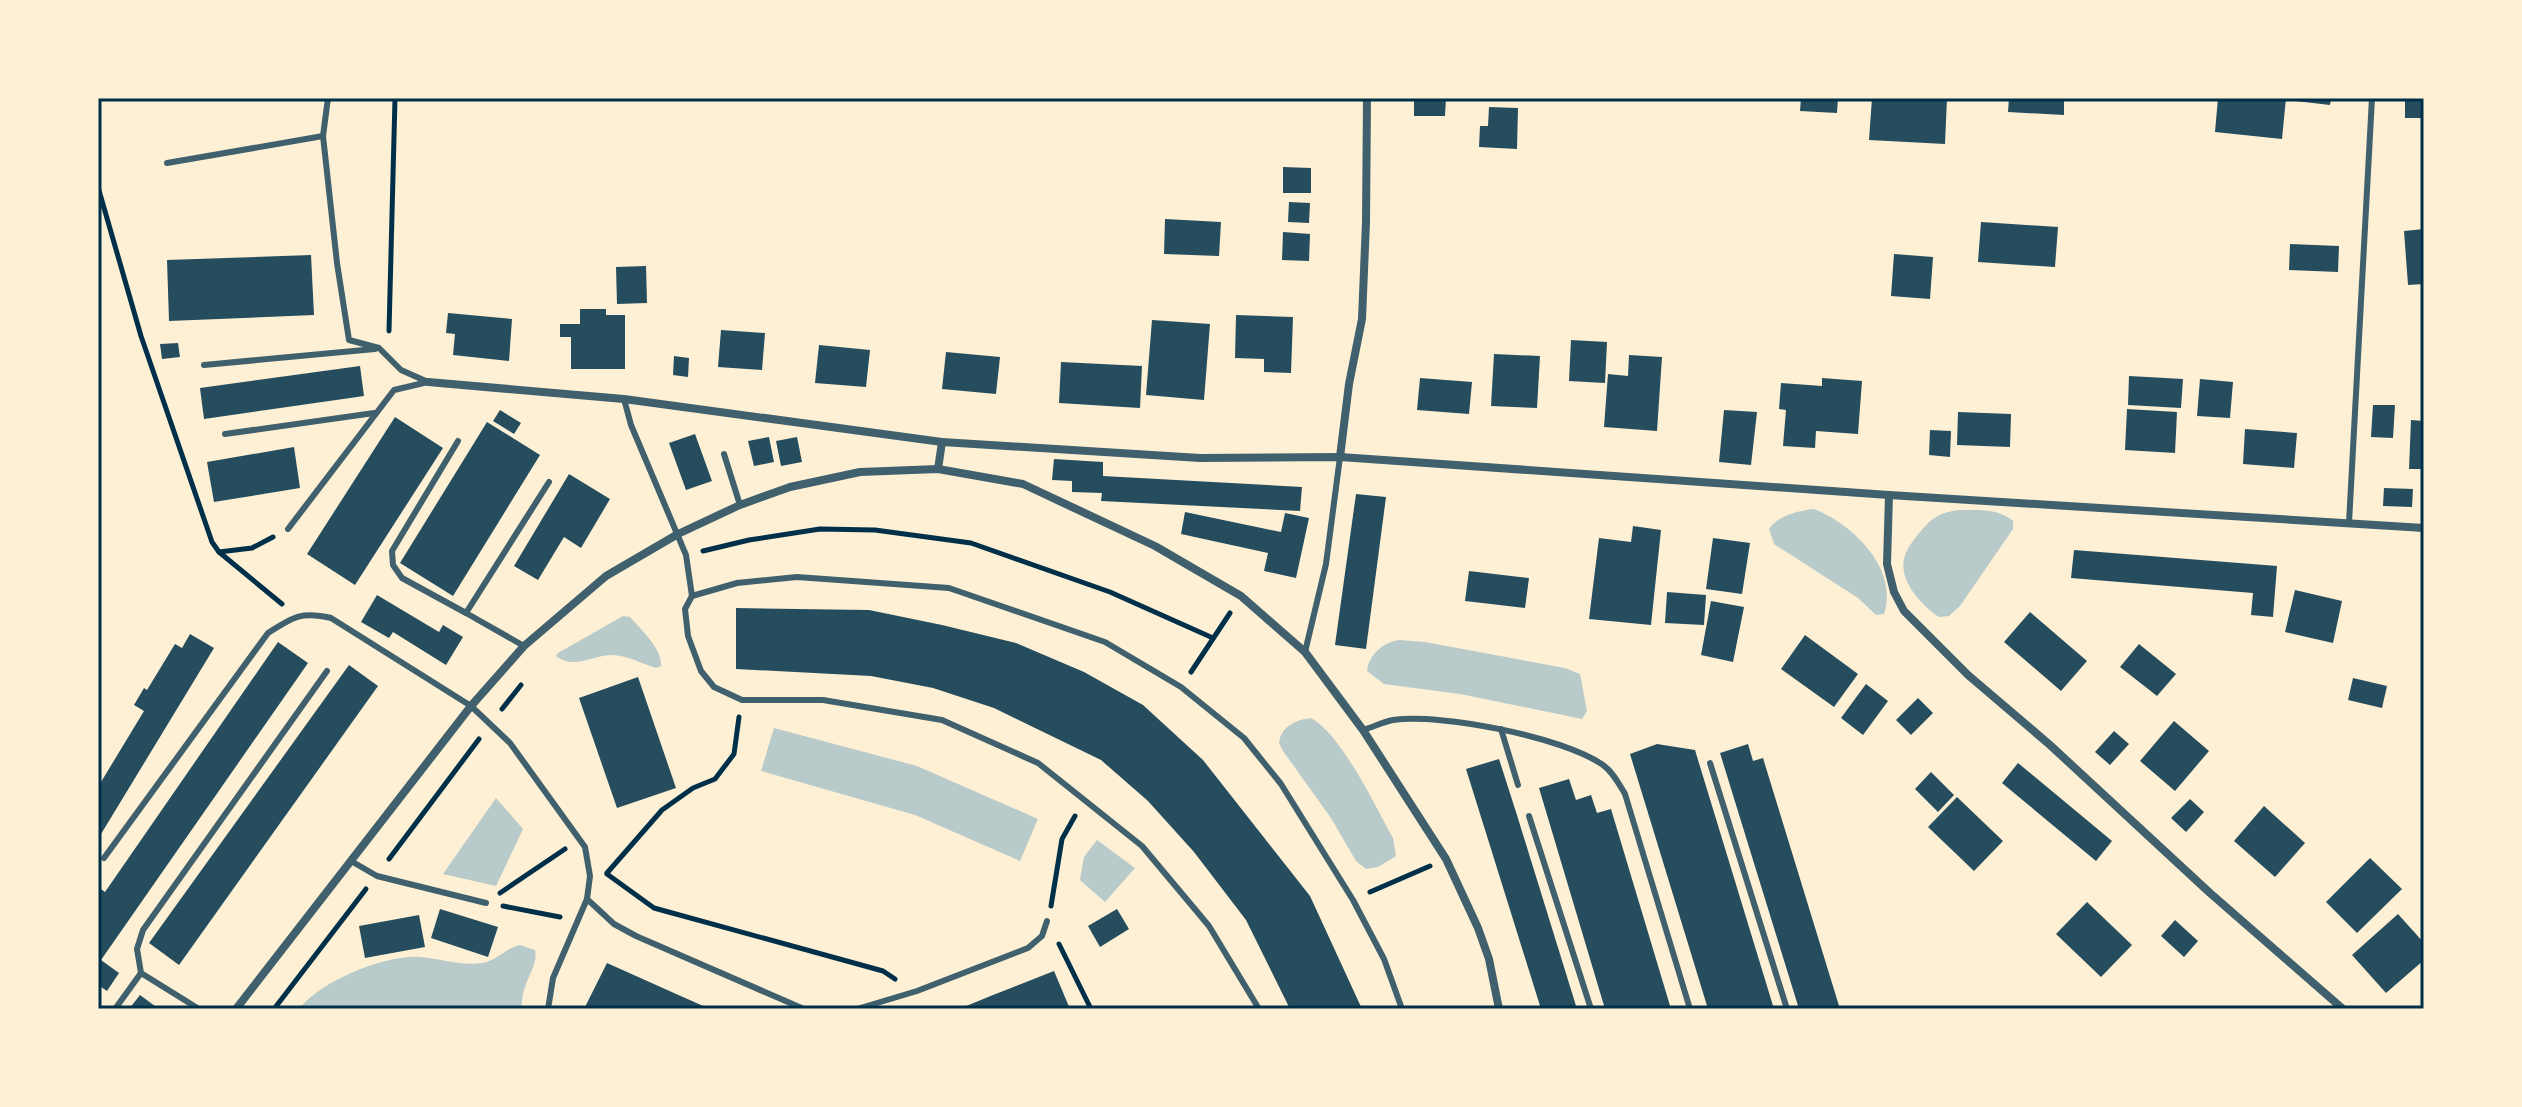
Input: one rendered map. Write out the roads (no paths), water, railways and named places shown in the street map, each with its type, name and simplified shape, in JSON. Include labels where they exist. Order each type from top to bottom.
[{"type":"street","points":[[1340,457],[1349,384],[1362,319],[1367,98]]},
{"type":"street","points":[[428,382],[624,399],[942,442],[1200,458],[1340,457],[2424,528]]},
{"type":"street","points":[[938,469],[942,442]]},
{"type":"street","points":[[236,1009],[471,706],[524,646],[606,576],[678,534],[740,505],[790,487],[860,472],[938,469],[1023,484],[1155,546],[1241,596],[1305,652],[1363,730],[1446,859],[1489,959],[1499,1009]]},
{"type":"street","points":[[1889,495],[1887,564],[1894,592],[1904,611],[1968,675],[2343,1009]]},
{"type":"lane","points":[[328,98],[323,136],[349,340],[379,348],[401,370],[428,382]]},
{"type":"lane","points":[[2349,523],[2372,98]]},
{"type":"lane","points":[[167,163],[323,136]]},
{"type":"lane","points":[[204,365],[379,348]]},
{"type":"lane","points":[[288,529],[394,390],[428,382]]},
{"type":"lane","points":[[624,399],[631,425],[686,555],[692,596],[685,609],[688,636],[701,671],[714,687],[742,700],[823,700],[942,720],[1038,763],[1087,799],[1142,846],[1175,882],[1209,926],[1259,1009]]},
{"type":"lane","points":[[225,434],[374,413]]},
{"type":"lane","points":[[458,441],[392,551],[393,565],[402,578],[524,646]]},
{"type":"lane","points":[[724,454],[740,505]]},
{"type":"lane","points":[[1305,652],[1326,564],[1340,457]]},
{"type":"lane","points":[[466,613],[549,482]]},
{"type":"lane","points":[[692,596],[737,583],[797,577],[949,588],[1105,642],[1181,687],[1244,738],[1281,784],[1353,900],[1384,959],[1402,1009]]},
{"type":"lane","points":[[104,858],[268,633],[295,616],[314,614],[331,618],[471,706],[510,743],[579,839],[588,859],[590,876],[587,899],[553,978],[548,1009]]},
{"type":"lane","points":[[115,1009],[141,973],[137,949],[143,930],[327,671]]},
{"type":"lane","points":[[1363,730],[1393,720],[1453,721],[1501,729],[1571,748],[1605,766],[1625,794],[1690,1009]]},
{"type":"lane","points":[[1501,729],[1518,785]]},
{"type":"lane","points":[[1710,763],[1787,1009]]},
{"type":"lane","points":[[1529,816],[1591,1009]]},
{"type":"lane","points":[[351,861],[377,876],[486,903]]},
{"type":"lane","points":[[587,899],[614,924],[636,936],[804,1009]]},
{"type":"lane","points":[[857,1009],[917,991],[1028,948],[1042,936],[1047,921]]},
{"type":"lane","points":[[141,973],[199,1009]]}]
